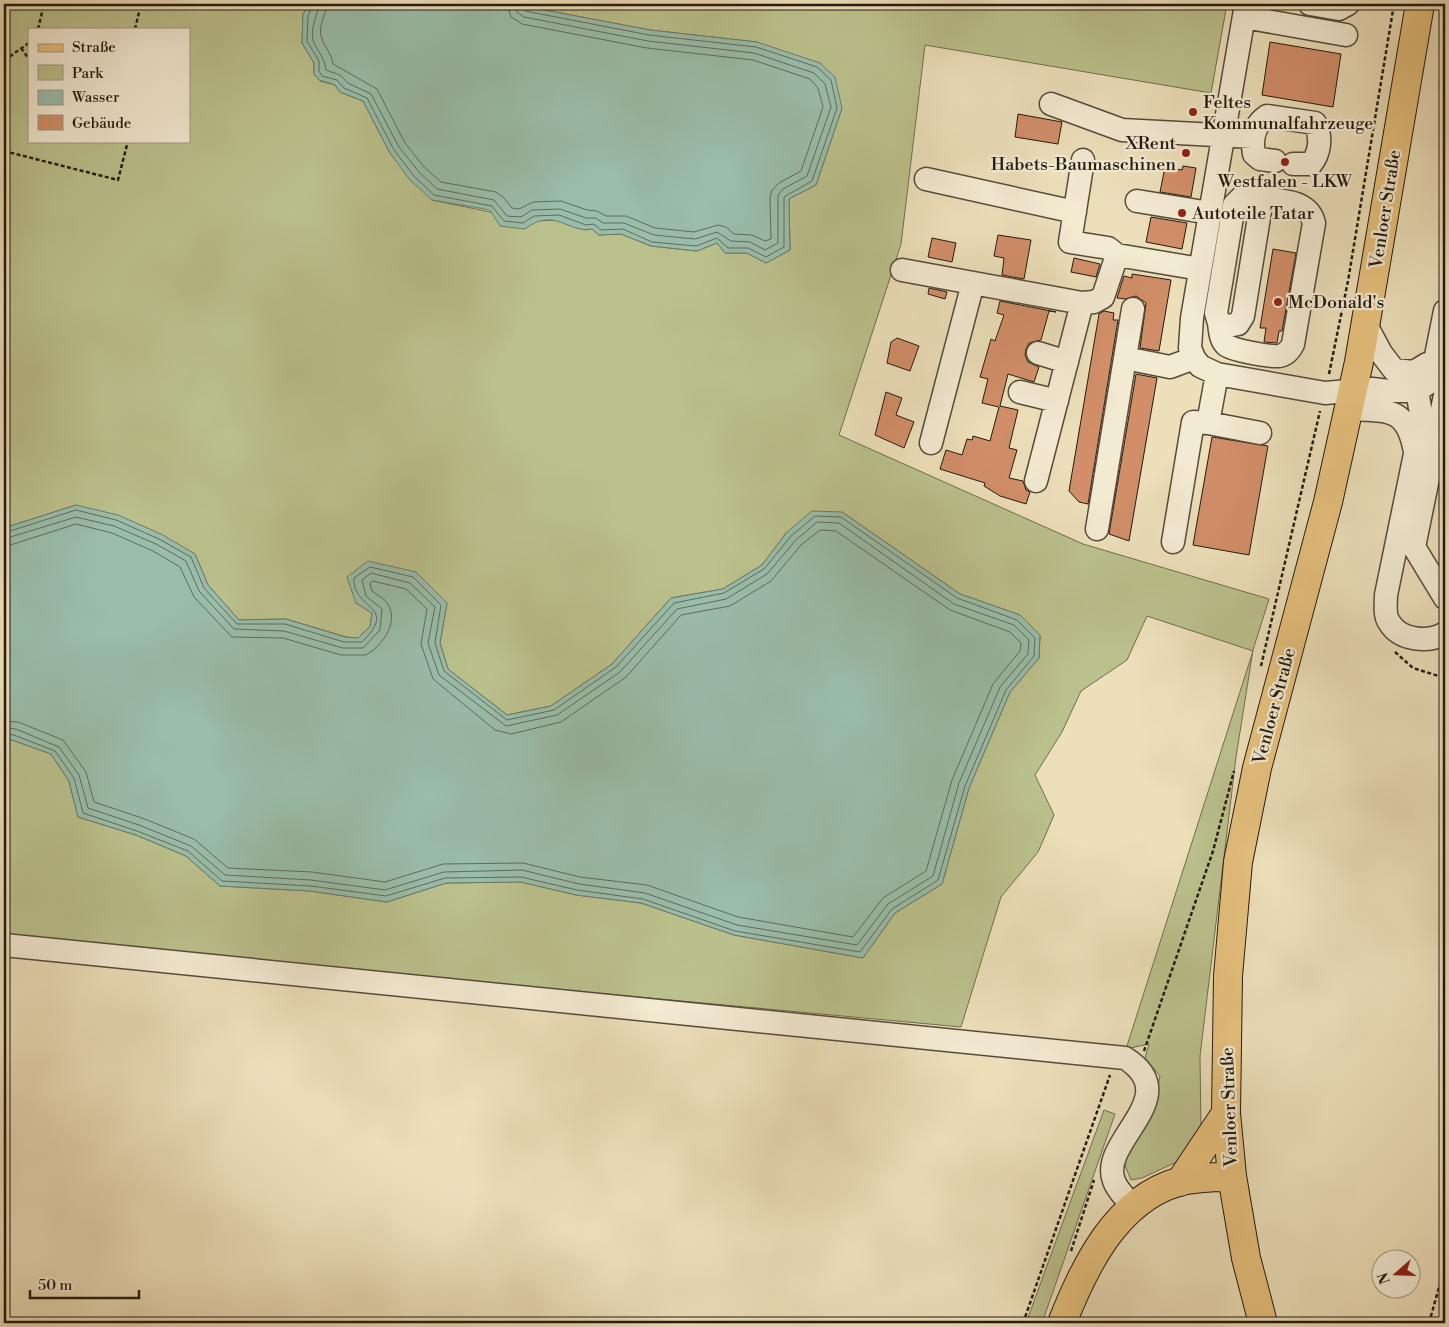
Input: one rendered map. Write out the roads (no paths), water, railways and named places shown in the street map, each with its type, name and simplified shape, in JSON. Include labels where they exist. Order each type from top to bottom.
[{"type":"main road","name":"Venloer Straße","points":[[1062,1323],[1097,1249],[1132,1206],[1162,1188],[1180,1182],[1232,1176],[1226,1113],[1228,976],[1238,862],[1257,768],[1328,502],[1351,399],[1366,325],[1420,4]]},
{"type":"main road","points":[[1180,1182],[1226,1113]]},
{"type":"main road","points":[[1232,1176],[1246,1258],[1263,1323]]},
{"type":"street","points":[[1306,28],[1310,4],[1339,10],[1348,4]]},
{"type":"street","points":[[1346,34],[1306,28],[1245,10],[1200,268],[1190,335],[1190,348],[1200,366],[1217,374],[1351,399],[1402,418],[1411,432],[1415,454]]},
{"type":"street","points":[[1050,104],[1122,130],[1253,137]]},
{"type":"street","points":[[1267,116],[1315,123],[1318,130],[1318,156],[1311,164],[1260,159],[1254,154],[1253,137],[1257,125],[1267,116]]},
{"type":"street","points":[[1083,160],[1070,242],[1108,248],[1116,255],[1200,268]]},
{"type":"street","points":[[926,179],[1075,212]]},
{"type":"street","points":[[1194,310],[1218,318],[1228,326],[1238,324],[1242,316],[1261,205],[1256,197],[1300,205],[1308,209],[1314,223],[1293,344],[1289,351],[1278,356],[1227,346],[1222,339],[1218,318]]},
{"type":"street","points":[[1137,201],[1210,214]]},
{"type":"street","points":[[902,270],[1082,303],[1094,302],[1103,297],[1116,255]]},
{"type":"street","points":[[931,443],[973,283]]},
{"type":"street","points":[[1036,482],[1082,303]]},
{"type":"street","points":[[1097,528],[1133,309]]},
{"type":"street","points":[[1351,399],[1372,388],[1389,392],[1417,389],[1431,381],[1445,310]]},
{"type":"street","points":[[1366,325],[1381,353],[1394,370],[1417,389],[1422,420],[1386,595],[1388,622],[1401,635],[1416,639],[1436,639],[1445,634]]},
{"type":"street","points":[[1038,353],[1067,362]]},
{"type":"street","points":[[1125,358],[1170,367],[1194,358]]},
{"type":"street","points":[[1208,423],[1217,374]]},
{"type":"street","points":[[1402,418],[1417,389]]},
{"type":"street","points":[[1020,392],[1057,401]]},
{"type":"street","points":[[1445,395],[1414,547],[1445,598]]},
{"type":"street","points":[[1173,542],[1193,422],[1260,432]]},
{"type":"street","points":[[4,945],[1125,1058],[1138,1066],[1146,1078],[1148,1095],[1112,1164],[1114,1181],[1132,1206]]},
{"type":"water","points":[[309,4],[513,4],[650,30],[757,42],[820,63],[835,77],[842,108],[816,185],[789,199],[790,250],[766,263],[747,253],[725,253],[717,243],[697,251],[651,246],[621,234],[599,235],[592,229],[576,228],[553,220],[544,220],[525,229],[500,226],[490,210],[432,200],[410,180],[390,153],[363,101],[340,92],[335,85],[319,80],[314,74],[314,63],[302,43],[303,14]]},
{"type":"water","points":[[76,505],[118,515],[161,534],[195,554],[208,585],[239,620],[286,619],[345,637],[358,638],[370,627],[372,613],[356,603],[347,577],[368,561],[416,572],[447,603],[440,643],[448,669],[507,715],[551,706],[612,664],[671,598],[723,589],[762,565],[787,532],[812,511],[842,512],[960,594],[1020,615],[1040,635],[1039,658],[1010,692],[969,788],[942,884],[895,913],[863,958],[734,935],[641,903],[576,895],[521,882],[446,883],[387,902],[310,891],[220,886],[186,856],[136,835],[78,817],[69,781],[51,754],[4,739],[4,528]]},
{"type":"place","name":"Feltes Kommunalfahrzeuge","points":[[1193,112]]},
{"type":"place","name":"XRent Habets-Baumaschinen","points":[[1186,153]]},
{"type":"place","name":"Westfalen - LKW","points":[[1285,162]]},
{"type":"place","name":"Autoteile Tatar","points":[[1182,213]]},
{"type":"place","name":"McDonald's","points":[[1278,302]]}]
